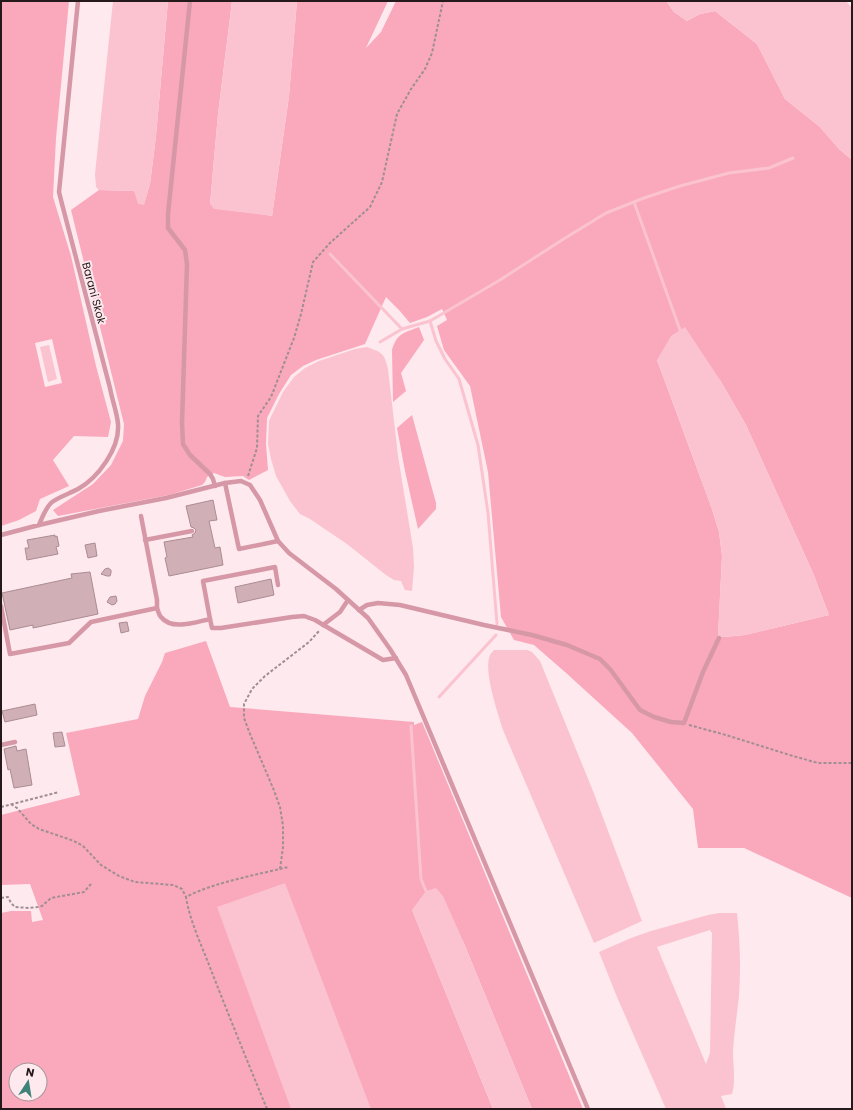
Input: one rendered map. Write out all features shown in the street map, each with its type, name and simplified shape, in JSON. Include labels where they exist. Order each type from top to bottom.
[{"type":"lane","name":"Barani Skok","points":[[39,525],[51,503],[79,489],[98,472],[113,447],[118,429],[110,388],[59,192],[78,1]]},
{"type":"lane","points":[[190,1],[168,214],[168,228],[185,250],[187,264],[182,423],[184,444],[190,454],[210,474],[215,486]]},
{"type":"lane","points":[[1,536],[39,525],[215,486],[241,481],[250,485],[260,500],[278,541],[290,553],[336,589],[368,618],[406,675],[588,1109]]},
{"type":"lane","points":[[225,484],[239,548],[278,541]]},
{"type":"lane","points":[[140,516],[157,600],[157,608],[161,617],[170,624],[182,625],[210,619]]},
{"type":"lane","points":[[145,540],[192,531]]},
{"type":"lane","points":[[278,585],[275,567],[203,581],[212,628],[304,616],[315,620],[383,660],[396,658]]},
{"type":"lane","points":[[323,626],[340,612],[348,600]]},
{"type":"lane","points":[[359,610],[367,605],[378,603],[400,605],[532,635],[567,646],[600,659],[610,669],[640,710],[654,718],[671,722],[684,723],[702,672],[719,638]]},
{"type":"lane","points":[[1,606],[10,654],[69,643],[91,622],[157,608]]},
{"type":"lane","points":[[1,745],[15,742]]},
{"type":"path","points":[[246,483],[256,448],[258,416],[271,397],[294,338],[313,262],[330,243],[370,207],[382,182],[397,114],[411,89],[425,69],[432,53],[443,1]]},
{"type":"path","points":[[280,869],[283,848],[280,807],[244,718],[244,704],[252,689],[265,676],[309,642],[323,626]]},
{"type":"path","points":[[684,723],[818,763],[852,763]]},
{"type":"path","points":[[1,807],[59,792]]},
{"type":"path","points":[[11,804],[17,808],[30,824],[83,846],[101,865],[119,876],[135,882],[173,885],[182,889],[186,897],[189,912],[227,1012],[267,1109]]},
{"type":"path","points":[[186,897],[196,892],[222,884],[288,867]]},
{"type":"path","points":[[1,898],[8,897],[15,907],[38,908],[51,898],[84,892],[91,884]]},
{"type":"shaded area","points":[[1,1],[69,1],[56,138],[53,197],[71,256],[96,366],[111,422],[108,437],[74,436],[53,460],[69,486],[40,499],[36,511],[19,520],[1,526]],"holes":[[[52,339],[62,383],[45,387],[35,343]]]},
{"type":"shaded area","points":[[113,1],[168,1],[156,136],[150,184],[144,205],[138,204],[134,191],[99,190],[96,187],[95,174]]},
{"type":"shaded area","points":[[168,1],[232,1],[218,114],[210,204],[272,216],[289,96],[297,1],[388,1],[366,48],[381,32],[396,1],[666,1],[674,12],[687,21],[700,14],[715,11],[757,44],[785,99],[820,127],[839,149],[852,160],[852,898],[744,848],[698,848],[693,809],[632,733],[534,645],[514,640],[501,617],[488,472],[470,386],[444,350],[437,326],[447,320],[442,309],[427,317],[410,323],[386,297],[365,344],[316,360],[303,366],[291,375],[279,394],[267,418],[266,444],[268,470],[249,480],[243,476],[225,477],[214,473],[207,477],[202,485],[169,495],[58,516],[53,510],[93,484],[111,465],[123,441],[124,424],[71,210],[99,190],[134,191],[144,204],[150,184],[156,136]],"holes":[[[657,360],[720,380],[746,425],[813,573],[829,615],[745,635],[724,637],[718,636],[722,556],[719,532],[712,509]]]},
{"type":"shaded area","points":[[232,1],[297,1],[289,96],[272,216],[214,209],[210,204],[218,114]]},
{"type":"shaded area","points":[[666,1],[846,1],[852,8],[852,160],[839,149],[820,127],[785,99],[757,44],[715,11],[700,14],[687,21],[674,12]]},
{"type":"shaded area","points":[[419,327],[424,340],[401,373],[406,391],[393,402],[392,350],[394,344],[402,334]]},
{"type":"shaded area","points":[[685,327],[720,380],[746,425],[813,573],[829,615],[745,635],[724,637],[718,636],[722,556],[719,532],[712,509],[657,360],[671,336]]},
{"type":"shaded area","points":[[49,345],[57,379],[48,382],[40,347]]},
{"type":"shaded area","points":[[367,347],[384,356],[388,369],[398,456],[413,548],[414,567],[412,591],[405,590],[401,581],[394,580],[386,575],[347,544],[300,514],[290,501],[276,476],[268,444],[269,421],[283,392],[294,377],[305,368],[319,361],[355,349]]},
{"type":"shaded area","points":[[412,415],[436,503],[436,509],[418,529],[397,428]]},
{"type":"shaded area","points":[[206,641],[230,707],[414,722],[414,725],[422,722],[583,1109],[532,1109],[463,941],[412,910],[493,1109],[1,1109],[1,913],[11,911],[31,911],[32,922],[43,920],[30,884],[1,885],[1,815],[80,795],[66,733],[138,719],[145,696],[165,653]]},
{"type":"shaded area","points":[[494,650],[527,650],[532,652],[540,661],[593,791],[642,921],[594,943],[503,730],[492,692],[488,671],[490,655]]},
{"type":"shaded area","points":[[285,883],[371,1109],[291,1109],[217,907]]},
{"type":"shaded area","points":[[436,888],[443,896],[463,941],[532,1109],[493,1109],[412,910],[426,891]]},
{"type":"shaded area","points":[[719,913],[737,913],[740,976],[733,1052],[734,1079],[732,1094],[721,1096],[726,1109],[666,1109],[599,952],[651,931]],"holes":[[[710,930],[712,933],[710,1053],[706,1064],[657,947]]]},
{"type":"building","points":[[213,500],[217,520],[209,521],[215,548],[220,547],[223,565],[169,576],[165,558],[167,557],[164,542],[193,537],[192,535],[196,530],[191,527],[186,506]]},
{"type":"building","points":[[55,535],[55,537],[57,536],[59,546],[56,547],[58,554],[27,560],[25,548],[29,548],[27,540]]},
{"type":"building","points":[[95,543],[97,556],[88,558],[85,545]]},
{"type":"building","points":[[108,568],[111,570],[110,576],[101,574],[105,569]]},
{"type":"building","points":[[90,572],[98,614],[33,628],[33,625],[10,630],[2,593],[72,578],[71,574]]},
{"type":"building","points":[[271,579],[274,595],[238,603],[235,587]]},
{"type":"building","points":[[116,596],[117,601],[115,604],[112,605],[107,602],[110,597]]},
{"type":"building","points":[[127,622],[129,631],[121,633],[119,623]]},
{"type":"building","points":[[35,704],[37,715],[5,722],[2,711]]},
{"type":"building","points":[[62,732],[65,746],[55,747],[53,733]]},
{"type":"building","points":[[16,746],[17,751],[26,749],[32,785],[14,788],[10,769],[8,770],[4,749]]},
{"type":"waterway","points":[[380,342],[402,329],[430,321],[500,280],[606,213],[680,186],[729,173],[769,168],[793,158]]},
{"type":"waterway","points":[[634,202],[680,330]]},
{"type":"waterway","points":[[330,254],[402,329]]},
{"type":"waterway","points":[[430,321],[436,341],[445,359],[459,379],[478,445],[488,513],[497,624]]},
{"type":"waterway","points":[[439,697],[496,635]]},
{"type":"waterway","points":[[411,726],[421,879],[426,891]]}]
